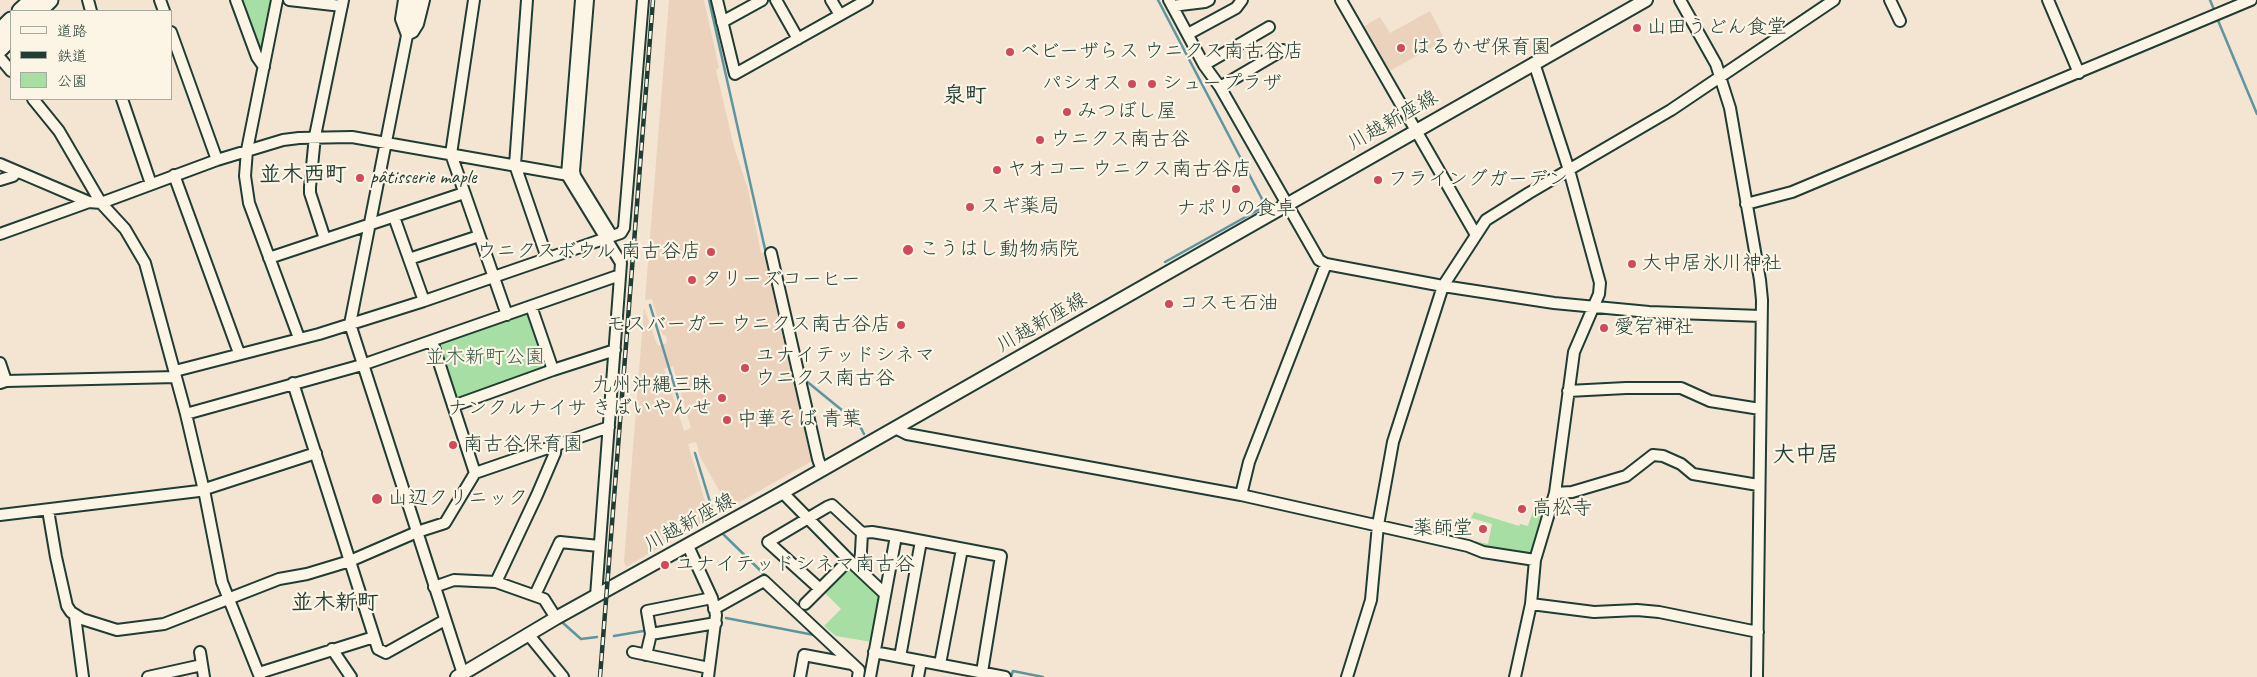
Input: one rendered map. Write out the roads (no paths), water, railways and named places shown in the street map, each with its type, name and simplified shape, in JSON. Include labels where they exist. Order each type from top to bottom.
[{"type":"highway","points":[[21,10],[32,0]]},
{"type":"highway","points":[[39,10],[50,0]]},
{"type":"highway","points":[[0,31],[10,21]]},
{"type":"highway","points":[[0,48],[10,39]]},
{"type":"main road","name":"川越新座線","points":[[461,676],[556,618],[688,546],[1646,0]]},
{"type":"street","points":[[236,0],[257,57],[264,67]]},
{"type":"street","points":[[277,0],[247,150],[245,176],[248,196],[299,338]]},
{"type":"street","points":[[289,0],[342,3],[316,136],[310,193],[325,239]]},
{"type":"street","points":[[404,0],[401,19],[407,35]]},
{"type":"street","points":[[414,0],[350,324],[445,620],[461,676]]},
{"type":"street","points":[[407,35],[413,32],[418,24],[424,0]]},
{"type":"street","points":[[474,0],[451,154],[507,315]]},
{"type":"street","points":[[527,0],[514,165],[547,258]]},
{"type":"street","points":[[579,76],[581,0]]},
{"type":"street","points":[[588,0],[579,76],[571,176],[608,237],[621,263],[596,596]]},
{"type":"street","points":[[0,363],[3,382],[175,374],[239,353],[350,324],[424,301],[621,233],[624,228],[643,0]]},
{"type":"street","points":[[717,0],[735,74],[867,0]]},
{"type":"street","points":[[722,22],[762,0]]},
{"type":"street","points":[[776,0],[798,39]]},
{"type":"street","points":[[831,0],[840,15]]},
{"type":"street","points":[[1209,0],[1205,2],[1171,3],[1204,65],[1220,87],[1319,260],[1326,264],[1443,286],[1554,303],[1592,305],[1649,312],[1761,316]]},
{"type":"street","points":[[1188,34],[1236,8],[1242,0]]},
{"type":"street","points":[[1340,0],[1476,235]]},
{"type":"street","points":[[1680,0],[1716,64],[1730,108],[1760,280],[1757,677]]},
{"type":"street","points":[[1347,677],[1370,600],[1378,526],[1393,442],[1443,286],[1486,220],[1529,192],[1671,110],[1834,0]]},
{"type":"street","points":[[1890,0],[1900,21]]},
{"type":"street","points":[[2048,0],[2079,73]]},
{"type":"street","points":[[1746,204],[1792,192],[2251,0]]},
{"type":"street","points":[[1204,65],[1269,27]]},
{"type":"street","points":[[172,35],[216,160]]},
{"type":"street","points":[[1220,87],[1284,50]]},
{"type":"street","points":[[0,58],[10,70]]},
{"type":"street","points":[[1516,677],[1531,604],[1535,560],[1555,493],[1574,352],[1592,305],[1599,294],[1599,274],[1569,170],[1534,63]]},
{"type":"street","points":[[34,100],[59,131],[101,204],[125,229],[145,263],[186,414],[222,582],[260,675],[332,649],[374,637]]},
{"type":"street","points":[[122,100],[151,184]]},
{"type":"street","points":[[0,164],[89,202],[101,204],[174,175],[247,150],[283,140],[316,136],[352,137],[571,176]]},
{"type":"street","points":[[0,180],[13,176],[17,172]]},
{"type":"street","points":[[174,175],[239,353]]},
{"type":"street","points":[[269,258],[464,193]]},
{"type":"street","points":[[0,234],[89,202]]},
{"type":"street","points":[[394,217],[424,301]]},
{"type":"street","points":[[409,259],[479,236]]},
{"type":"street","points":[[771,253],[822,470]]},
{"type":"street","points":[[1241,495],[1248,462],[1326,264]]},
{"type":"street","points":[[186,414],[362,365],[620,276]]},
{"type":"street","points":[[531,306],[553,370]]},
{"type":"street","points":[[432,341],[475,473]]},
{"type":"street","points":[[453,406],[615,350]]},
{"type":"street","points":[[293,383],[378,649],[386,653],[445,620]]},
{"type":"street","points":[[1568,390],[1681,388],[1710,400],[1760,409]]},
{"type":"street","points":[[75,616],[117,630],[164,624],[181,619],[228,598],[279,579],[306,574],[350,561],[416,532],[448,521],[475,473],[609,427]]},
{"type":"street","points":[[895,428],[907,434],[1241,495],[1468,546],[1483,552],[1535,560]]},
{"type":"street","points":[[496,582],[537,495],[555,453],[556,444]]},
{"type":"street","points":[[0,515],[203,490],[316,453]]},
{"type":"street","points":[[1555,493],[1572,492],[1626,476],[1653,455],[1663,456],[1681,464],[1693,474],[1758,485]]},
{"type":"street","points":[[783,492],[885,594]]},
{"type":"street","points":[[820,589],[768,542],[832,505],[862,533],[872,532],[1001,556],[982,672]]},
{"type":"street","points":[[48,510],[67,606],[75,616],[83,677]]},
{"type":"street","points":[[860,570],[862,533]]},
{"type":"street","points":[[870,677],[896,536]]},
{"type":"street","points":[[900,657],[921,541]]},
{"type":"street","points":[[535,596],[560,542],[599,546]]},
{"type":"street","points":[[632,652],[708,672],[716,623],[713,603],[688,546]]},
{"type":"street","points":[[940,664],[962,549]]},
{"type":"street","points":[[805,604],[849,560]]},
{"type":"street","points":[[434,587],[454,580],[496,582],[544,599],[556,618]]},
{"type":"street","points":[[646,655],[651,634],[647,611],[713,603],[764,581],[859,670],[858,677]]},
{"type":"street","points":[[1531,604],[1594,612],[1637,610],[1660,612],[1758,632]]},
{"type":"street","points":[[651,634],[716,623]]},
{"type":"street","points":[[528,634],[563,677]]},
{"type":"street","points":[[332,649],[351,677]]},
{"type":"street","points":[[200,652],[204,677]]},
{"type":"street","points":[[874,652],[940,664],[966,673],[982,672],[1005,677]]},
{"type":"street","points":[[800,677],[804,654],[853,664]]},
{"type":"street","points":[[918,677],[921,661]]},
{"type":"street","points":[[148,677],[202,665]]},
{"type":"waterway","points":[[709,0],[792,369]]},
{"type":"waterway","points":[[1158,0],[1262,199],[1258,210],[1165,262]]},
{"type":"waterway","points":[[2210,0],[2215,12]]},
{"type":"waterway","points":[[2217,18],[2257,114]]},
{"type":"waterway","points":[[616,245],[625,258]]},
{"type":"waterway","points":[[650,305],[683,414]]},
{"type":"waterway","points":[[805,380],[843,411]]},
{"type":"waterway","points":[[860,426],[864,434]]},
{"type":"waterway","points":[[695,453],[714,515]]},
{"type":"waterway","points":[[723,534],[768,578]]},
{"type":"waterway","points":[[726,618],[814,635]]},
{"type":"waterway","points":[[563,623],[581,639],[597,637]]},
{"type":"waterway","points":[[614,636],[649,630]]},
{"type":"waterway","points":[[1011,677],[1013,671],[1043,677]]},
{"type":"railway","points":[[600,677],[653,0]]},
{"type":"place","name":"山田うどん食堂","points":[[1637,28]]},
{"type":"place","name":"はるかぜ保育園","points":[[1401,48]]},
{"type":"place","name":"ベビーザらス ウニクス南古谷店","points":[[1010,52]]},
{"type":"place","name":"パシオス","points":[[1132,84]]},
{"type":"place","name":"シュープラザ","points":[[1152,84]]},
{"type":"place","name":"みつぼし屋","points":[[1067,112]]},
{"type":"place","name":"ウニクス南古谷","points":[[1040,140]]},
{"type":"place","name":"ヤオコー ウニクス南古谷店","points":[[997,170]]},
{"type":"place","name":"pâtisserie maple","points":[[360,178]]},
{"type":"place","name":"フライングガーデン","points":[[1378,180]]},
{"type":"place","name":"ナポリの食卓","points":[[1236,189]]},
{"type":"place","name":"スギ薬局","points":[[970,207]]},
{"type":"place","name":"こうはし動物病院","points":[[908,250]]},
{"type":"place","name":"ウニクスボウル 南古谷店","points":[[711,252]]},
{"type":"place","name":"大中居氷川神社","points":[[1632,264]]},
{"type":"place","name":"タリーズコーヒー","points":[[692,280]]},
{"type":"place","name":"コスモ石油","points":[[1169,304]]},
{"type":"place","name":"モスバーガー ウニクス南古谷店","points":[[901,325]]},
{"type":"place","name":"愛宕神社","points":[[1604,328]]},
{"type":"place","name":"ユナイテッドシネマ ウニクス南古谷","points":[[745,368]]},
{"type":"place","name":"九州沖縄三昧 ナンクルナイサ きばいやんせ","points":[[722,398]]},
{"type":"place","name":"中華そば 青葉","points":[[727,420]]},
{"type":"place","name":"南古谷保育園","points":[[453,445]]},
{"type":"place","name":"山辺クリニック","points":[[377,499]]},
{"type":"place","name":"高松寺","points":[[1522,509]]},
{"type":"place","name":"薬師堂","points":[[1483,529]]},
{"type":"place","name":"ユナイテッドシネマ南古谷","points":[[665,565]]},
{"type":"district","name":"泉町","points":[[965,96]]},
{"type":"district","name":"並木西町","points":[[303,175]]},
{"type":"district","name":"大中居","points":[[1806,455]]},
{"type":"district","name":"並木新町","points":[[335,603]]},
{"type":"park label","name":"並木新町公園","points":[[485,358]]}]
